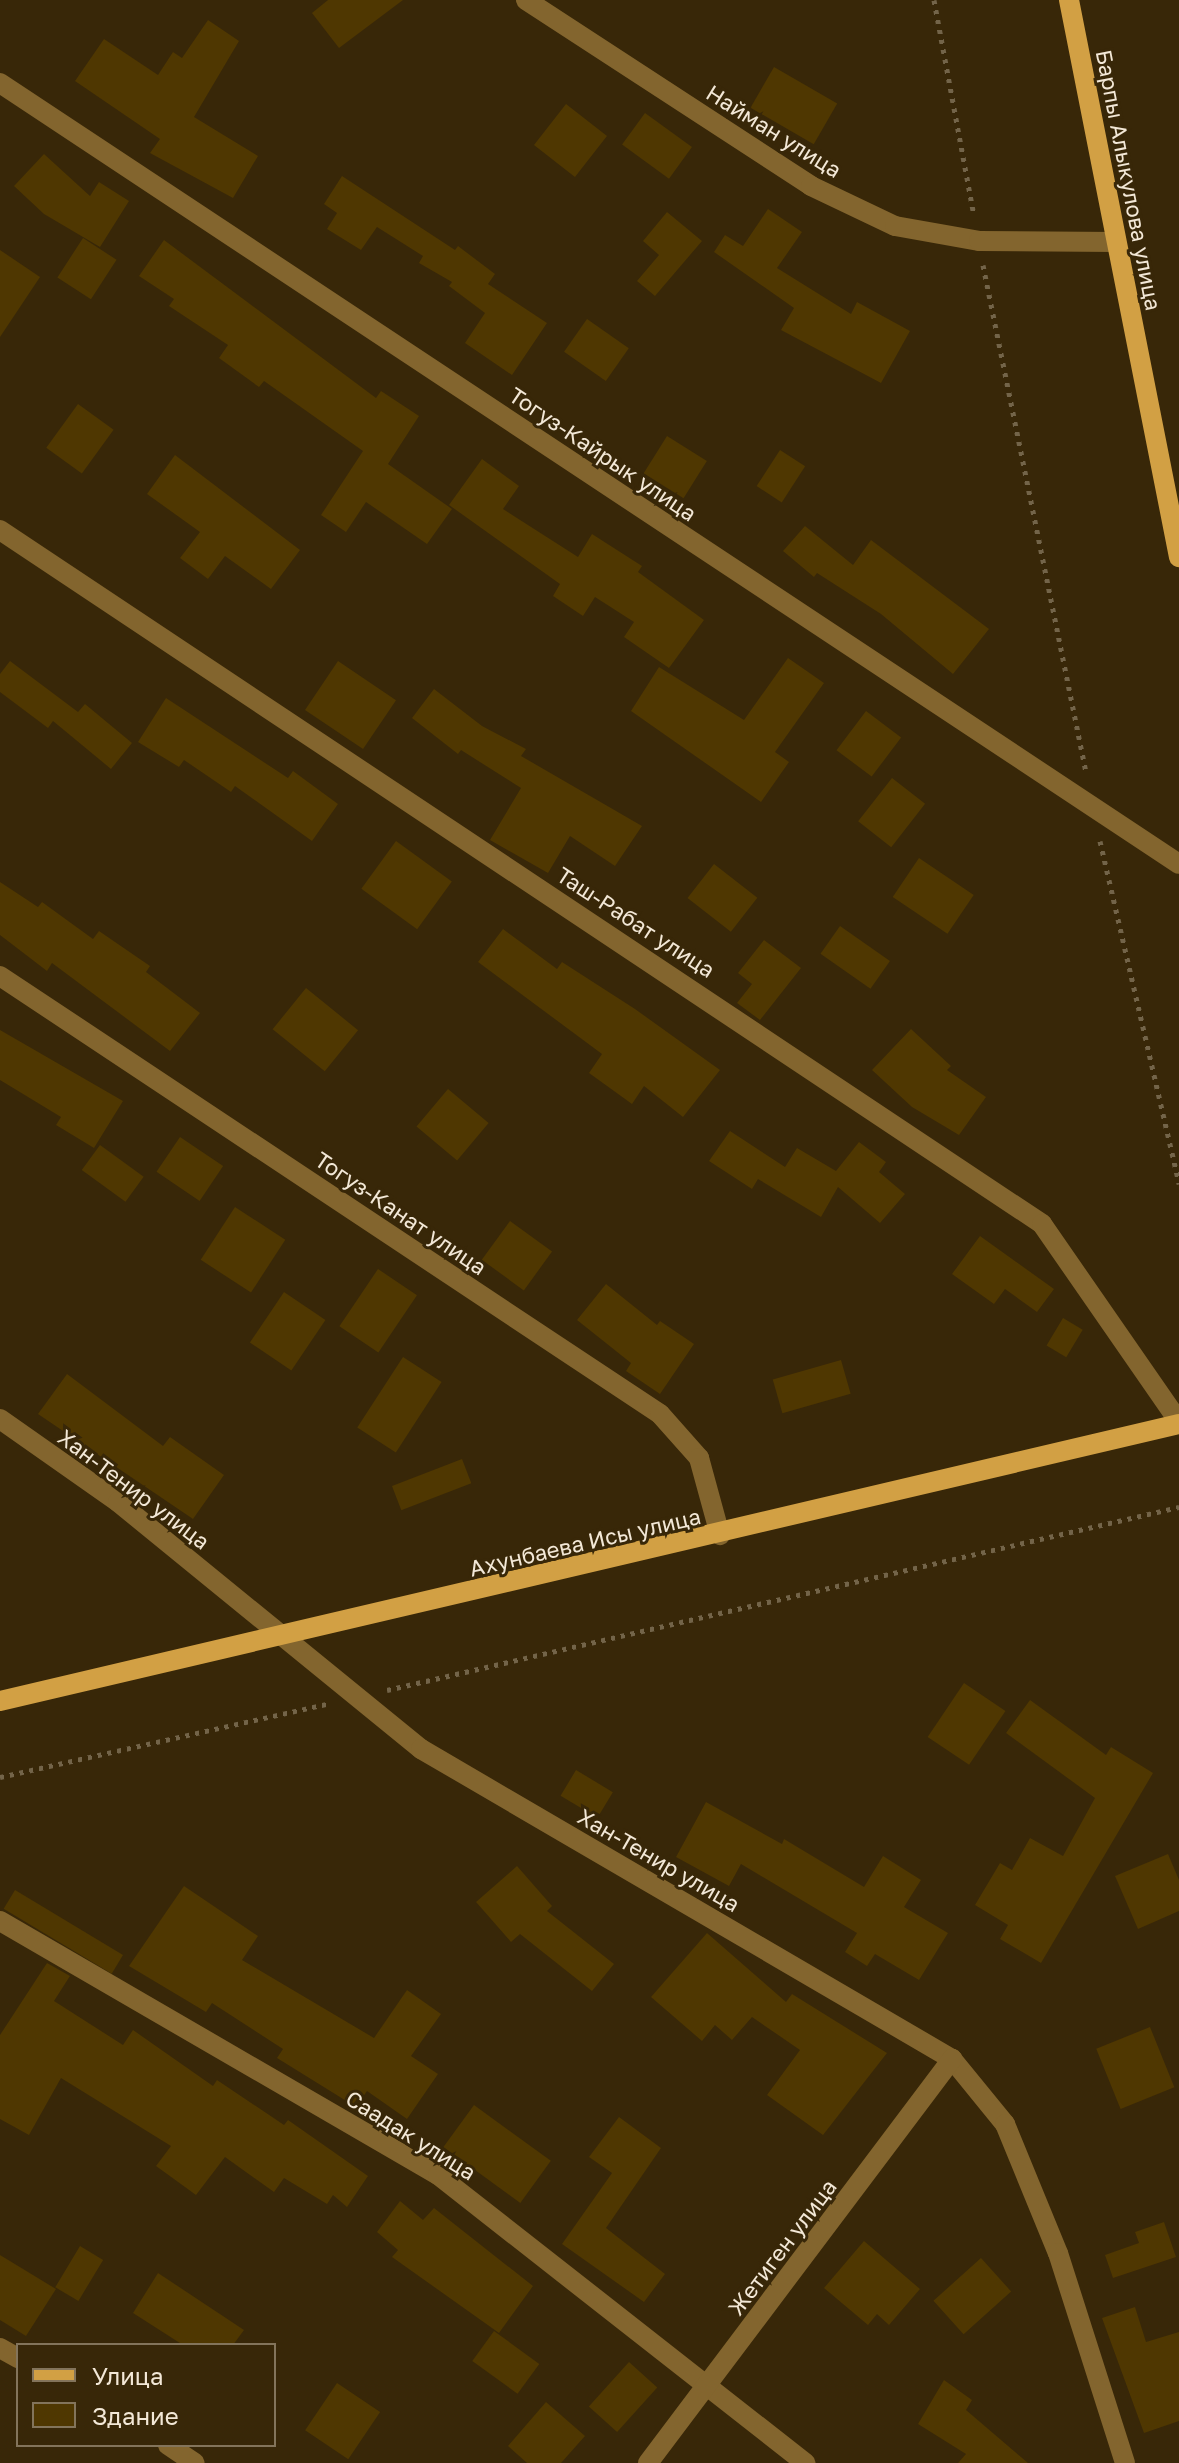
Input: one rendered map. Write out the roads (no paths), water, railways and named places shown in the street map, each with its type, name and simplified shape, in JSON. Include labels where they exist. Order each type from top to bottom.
[{"type":"main road","name":"Барпы Алыкулова улица","points":[[1069,0],[1179,557]]},
{"type":"main road","name":"Ахунбаева Исы улица","points":[[0,1701],[720,1535],[1179,1423]]},
{"type":"street","name":"Найман улица","points":[[526,0],[811,186],[895,226],[979,241],[1116,242]]},
{"type":"street","name":"Тогуз-Кайрык улица","points":[[0,83],[1179,864]]},
{"type":"street","name":"Таш-Рабат улица","points":[[0,530],[1042,1224],[1179,1423]]},
{"type":"street","name":"Тогуз-Канат улица","points":[[0,976],[660,1414],[699,1458],[720,1535]]},
{"type":"street","name":"Хан-Тенир улица","points":[[0,1419],[118,1502],[354,1698],[421,1749],[952,2059],[1005,2124],[1058,2253],[1125,2463]]},
{"type":"street","name":"Саадак улица","points":[[0,1921],[438,2175],[805,2463]]},
{"type":"street","name":"Жетиген улица","points":[[648,2463],[709,2386],[952,2059]]},
{"type":"street","points":[[171,2447],[195,2463]]}]
